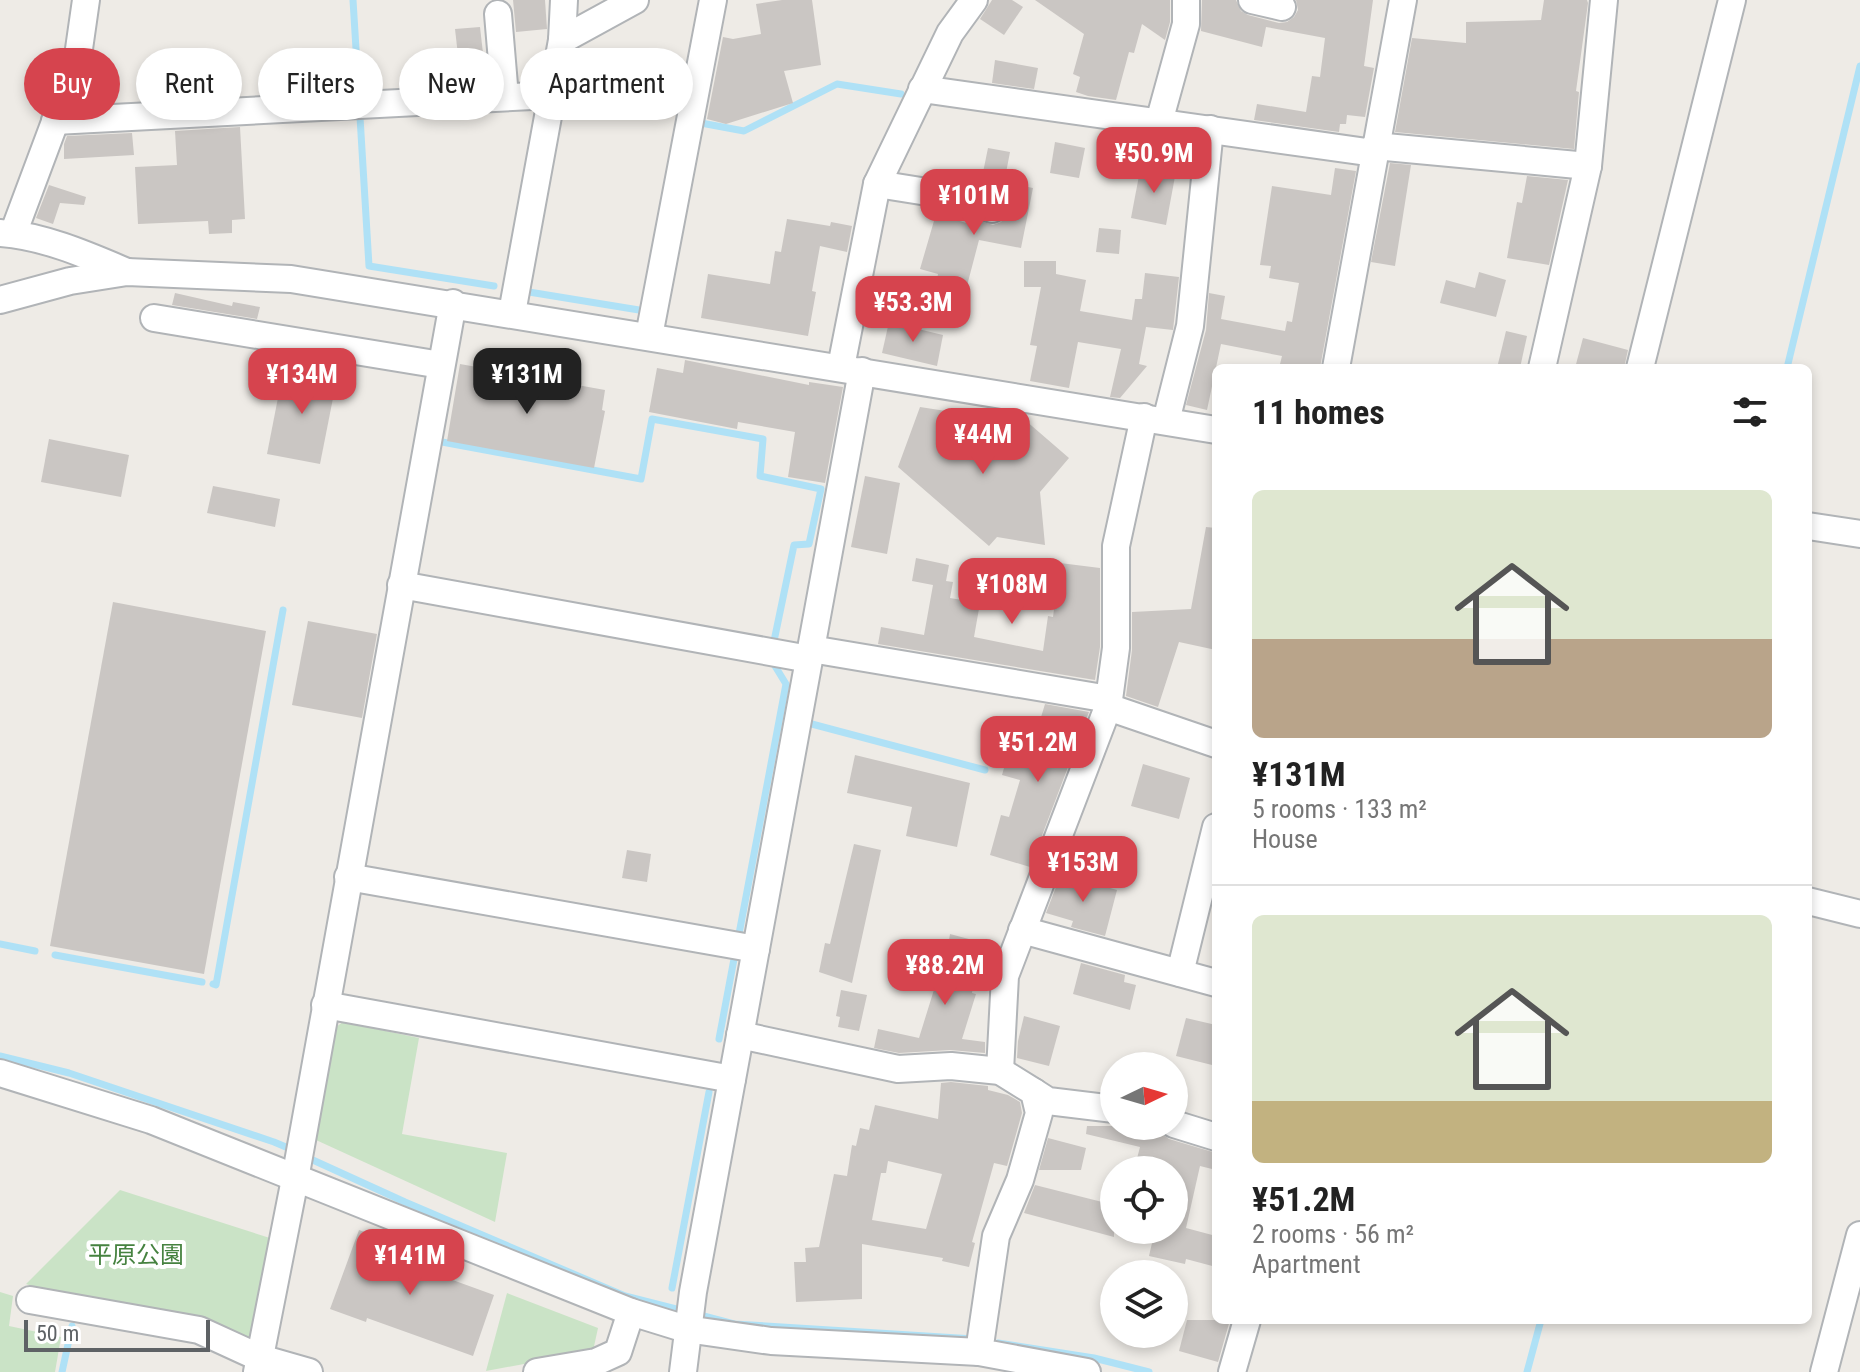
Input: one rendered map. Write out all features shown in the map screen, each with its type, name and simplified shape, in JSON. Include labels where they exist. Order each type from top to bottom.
[{"type":"street","points":[[86,0],[77,63],[6,234],[78,252],[127,272]]},
{"type":"street","points":[[561,48],[564,0]]},
{"type":"street","points":[[562,40],[635,0]]},
{"type":"street","points":[[649,336],[713,0]]},
{"type":"street","points":[[683,1372],[687,1325],[810,654],[877,184],[950,33],[974,0]]},
{"type":"street","points":[[1159,122],[1186,24],[1186,0]]},
{"type":"street","points":[[1252,0],[1282,7]]},
{"type":"street","points":[[1337,364],[1403,0]]},
{"type":"street","points":[[1543,364],[1588,166],[1604,0]]},
{"type":"street","points":[[1641,364],[1732,0]]},
{"type":"street","points":[[498,14],[505,97]]},
{"type":"street","points":[[922,89],[1375,149],[1588,166]]},
{"type":"street","points":[[55,121],[520,96]]},
{"type":"street","points":[[512,313],[547,120]]},
{"type":"street","points":[[1000,1071],[1005,976],[1109,703],[1116,648],[1116,546],[1155,419],[1190,326],[1210,129]]},
{"type":"street","points":[[877,184],[965,198],[992,209]]},
{"type":"street","points":[[0,300],[70,281],[127,272],[291,279],[453,303],[1212,429]]},
{"type":"street","points":[[259,1365],[453,303]]},
{"type":"street","points":[[154,318],[441,365]]},
{"type":"street","points":[[1812,527],[1860,534]]},
{"type":"street","points":[[401,585],[1109,703],[1212,742]]},
{"type":"street","points":[[1180,973],[1212,843]]},
{"type":"street","points":[[348,877],[756,949]]},
{"type":"street","points":[[1812,902],[1860,914]]},
{"type":"street","points":[[1022,930],[1212,982]]},
{"type":"street","points":[[325,1005],[732,1079]]},
{"type":"street","points":[[740,1035],[898,1069],[951,1066],[1000,1071],[1048,1101],[1100,1107]]},
{"type":"street","points":[[0,1073],[151,1120],[298,1160],[631,1312],[771,1341],[980,1349],[1017,1366],[1087,1372]]},
{"type":"street","points":[[980,1349],[996,1236],[1020,1180],[1039,1113],[1034,1092]]},
{"type":"street","points":[[1188,1128],[1212,1136]]},
{"type":"street","points":[[1824,1372],[1860,1235]]},
{"type":"street","points":[[30,1300],[199,1330],[259,1365],[309,1372]]},
{"type":"street","points":[[537,1372],[596,1362],[618,1352],[631,1312]]},
{"type":"street","points":[[1232,1372],[1246,1324]]},
{"type":"green space","points":[[343,1022],[419,1038],[402,1134],[507,1153],[495,1222],[316,1140],[336,1027]]},
{"type":"green space","name":"平原公園","points":[[120,1190],[273,1239],[254,1339],[212,1326],[88,1305],[26,1284]]},
{"type":"green space","points":[[0,1292],[13,1296],[9,1326],[61,1337],[55,1372],[0,1372]]},
{"type":"green space","points":[[507,1293],[598,1328],[593,1351],[486,1371]]},
{"type":"building","points":[[513,0],[545,0],[547,29],[516,32]]},
{"type":"building","points":[[812,0],[821,65],[784,71],[793,103],[726,124],[707,119],[723,37],[733,39],[761,34],[756,4]]},
{"type":"building","points":[[992,0],[1012,0],[1023,7],[1004,35],[980,19]]},
{"type":"building","points":[[1035,0],[1170,0],[1170,22],[1165,40],[1142,24],[1134,53],[1129,52],[1116,100],[1088,96],[1076,92],[1080,77],[1073,74],[1084,34]]},
{"type":"building","points":[[1202,0],[1236,0],[1241,11],[1248,15],[1279,23],[1294,17],[1298,10],[1296,0],[1373,0],[1364,66],[1374,68],[1365,117],[1347,115],[1346,124],[1340,124],[1339,132],[1254,120],[1257,104],[1306,112],[1312,76],[1320,77],[1325,38],[1266,27],[1262,47],[1201,31]]},
{"type":"building","points":[[1544,0],[1587,0],[1588,3],[1576,91],[1579,92],[1574,149],[1395,132],[1412,38],[1466,43],[1466,22],[1541,20]]},
{"type":"building","points":[[480,27],[482,48],[457,48],[455,29]]},
{"type":"building","points":[[995,60],[1038,68],[1034,89],[992,83]]},
{"type":"building","points":[[240,127],[245,219],[232,220],[232,233],[209,234],[208,221],[138,224],[135,167],[177,165],[175,131]]},
{"type":"building","points":[[132,133],[134,155],[64,159],[67,136]]},
{"type":"building","points":[[1055,142],[1085,148],[1079,178],[1050,173]]},
{"type":"building","points":[[988,148],[1010,152],[1005,178],[1019,180],[1018,185],[1033,188],[1021,248],[979,240],[958,320],[930,313],[938,274],[920,269],[936,214],[973,225],[974,219],[993,225],[1001,222],[1007,214],[1008,206],[1004,199],[980,187]]},
{"type":"building","points":[[1390,163],[1411,165],[1395,266],[1371,262]]},
{"type":"building","points":[[1141,165],[1176,171],[1166,225],[1131,218]]},
{"type":"building","points":[[1335,168],[1356,171],[1321,364],[1280,364],[1282,356],[1221,344],[1217,364],[1212,364],[1212,386],[1207,410],[1186,405],[1206,330],[1209,293],[1225,296],[1221,319],[1285,331],[1287,321],[1292,322],[1299,283],[1269,278],[1271,266],[1260,265],[1272,186],[1331,195]]},
{"type":"building","points":[[1527,176],[1568,180],[1549,265],[1507,258],[1517,202],[1522,203]]},
{"type":"building","points":[[49,185],[86,197],[84,205],[60,203],[53,224],[36,218]]},
{"type":"building","points":[[787,219],[852,226],[847,252],[820,246],[808,336],[701,318],[708,274],[770,284],[775,251],[781,252]]},
{"type":"building","points":[[1099,228],[1121,230],[1119,254],[1096,252]]},
{"type":"building","points":[[1024,261],[1056,261],[1056,274],[1086,280],[1080,311],[1132,320],[1135,299],[1142,299],[1145,273],[1179,277],[1173,330],[1146,327],[1139,364],[1147,366],[1120,398],[1110,397],[1121,349],[1078,342],[1069,388],[1030,381],[1037,346],[1030,345],[1041,287],[1024,287]]},
{"type":"building","points":[[1479,272],[1506,280],[1496,317],[1440,303],[1446,280],[1475,288]]},
{"type":"building","points":[[175,293],[232,306],[233,302],[260,307],[257,319],[172,305]]},
{"type":"building","points":[[889,322],[943,335],[937,366],[882,353]]},
{"type":"building","points":[[1506,331],[1527,336],[1521,364],[1498,364]]},
{"type":"building","points":[[1583,338],[1628,350],[1625,364],[1576,364]]},
{"type":"building","points":[[685,360],[809,385],[809,382],[843,387],[825,483],[788,477],[795,432],[738,422],[737,429],[649,412],[657,368],[683,373]]},
{"type":"building","points":[[460,364],[605,390],[602,410],[605,411],[594,468],[447,441]]},
{"type":"building","points":[[284,367],[337,378],[320,464],[267,454]]},
{"type":"building","points":[[920,407],[946,411],[996,454],[1025,420],[1069,458],[1040,492],[1045,545],[997,537],[989,546],[898,467]]},
{"type":"building","points":[[49,439],[129,455],[121,497],[41,482]]},
{"type":"building","points":[[865,476],[900,483],[887,554],[851,547]]},
{"type":"building","points":[[213,486],[280,499],[275,527],[207,513]]},
{"type":"building","points":[[1206,527],[1212,528],[1212,649],[1179,642],[1158,707],[1126,696],[1132,650],[1132,612],[1191,609]]},
{"type":"building","points":[[916,558],[949,565],[946,581],[953,582],[950,598],[980,603],[974,637],[1043,651],[1048,616],[1053,617],[1060,563],[1100,568],[1100,647],[1095,680],[878,644],[881,627],[924,635],[933,585],[912,581]]},
{"type":"building","points":[[113,602],[266,631],[204,974],[50,946]]},
{"type":"building","points":[[308,621],[377,634],[362,718],[292,705]]},
{"type":"building","points":[[1045,704],[1089,712],[1030,867],[990,855],[1001,815],[1009,817],[1020,780],[1002,775],[1008,754],[1028,760]]},
{"type":"building","points":[[855,755],[970,783],[957,847],[906,836],[912,807],[847,793]]},
{"type":"building","points":[[1143,764],[1190,778],[1179,819],[1131,806]]},
{"type":"building","points":[[854,844],[881,850],[852,983],[819,972],[825,943],[830,944]]},
{"type":"building","points":[[627,850],[651,854],[647,882],[622,878]]},
{"type":"building","points":[[1061,874],[1117,890],[1105,936],[1071,927],[1073,921],[1046,913]]},
{"type":"building","points":[[950,934],[980,942],[972,993],[976,994],[962,1039],[985,1042],[985,1053],[950,1050],[899,1053],[874,1048],[878,1029],[919,1038],[937,980],[942,982]]},
{"type":"building","points":[[1081,963],[1125,975],[1124,982],[1136,985],[1130,1010],[1073,994]]},
{"type":"building","points":[[841,990],[867,995],[859,1031],[838,1027],[840,1017],[836,1016]]},
{"type":"building","points":[[1024,1016],[1060,1026],[1049,1066],[1017,1058]]},
{"type":"building","points":[[1186,1018],[1212,1024],[1212,1065],[1188,1059],[1188,1052],[1177,1052]]},
{"type":"building","points":[[941,1083],[988,1086],[988,1090],[1020,1102],[1022,1113],[1007,1166],[994,1163],[972,1242],[975,1243],[969,1267],[942,1261],[943,1258],[862,1244],[862,1299],[796,1302],[794,1262],[806,1262],[805,1248],[819,1247],[834,1174],[847,1176],[852,1145],[856,1146],[860,1128],[869,1130],[875,1105],[938,1119]],"holes":[[[888,1161],[942,1174],[926,1229],[872,1220],[881,1173],[886,1173]]]},
{"type":"building","points":[[1087,1126],[1100,1126],[1100,1137],[1086,1134]]},
{"type":"building","points":[[1048,1138],[1086,1148],[1081,1170],[1039,1170]]},
{"type":"building","points":[[1111,1140],[1172,1140],[1212,1152],[1212,1169],[1200,1166],[1188,1219],[1188,1156],[1138,1156],[1140,1147]]},
{"type":"building","points":[[1035,1185],[1100,1201],[1100,1233],[1024,1213]]},
{"type":"building","points":[[1188,1229],[1212,1235],[1212,1266],[1186,1259],[1167,1260],[1149,1256],[1152,1244],[1188,1244]]},
{"type":"building","points":[[359,1230],[394,1243],[392,1250],[416,1259],[414,1266],[494,1295],[473,1356],[367,1318],[366,1322],[330,1309]]},
{"type":"building","points":[[1188,1320],[1229,1324],[1218,1362],[1179,1351],[1180,1348],[1188,1348]]},
{"type":"waterway","points":[[353,0],[356,48]]},
{"type":"waterway","points":[[1788,364],[1860,66]]},
{"type":"waterway","points":[[702,118],[701,123],[744,131],[837,84],[901,94]]},
{"type":"waterway","points":[[360,120],[369,266],[494,286]]},
{"type":"waterway","points":[[529,292],[639,310]]},
{"type":"waterway","points":[[442,442],[641,479],[652,419],[763,439],[760,476],[821,489],[809,544],[794,545],[774,641]]},
{"type":"waterway","points":[[213,984],[216,985],[283,610]]},
{"type":"waterway","points":[[739,934],[786,684],[775,666]]},
{"type":"waterway","points":[[808,723],[985,770]]},
{"type":"waterway","points":[[0,944],[35,951]]},
{"type":"waterway","points":[[55,955],[202,982]]},
{"type":"waterway","points":[[719,1039],[734,959]]},
{"type":"waterway","points":[[0,1056],[69,1073],[293,1150]]},
{"type":"waterway","points":[[672,1288],[709,1092]]},
{"type":"waterway","points":[[304,1156],[625,1296],[684,1311]]},
{"type":"waterway","points":[[696,1314],[734,1324],[974,1339]]},
{"type":"waterway","points":[[1527,1372],[1540,1324]]},
{"type":"waterway","points":[[62,1372],[72,1326]]},
{"type":"waterway","points":[[998,1343],[1094,1358],[1149,1372]]}]
